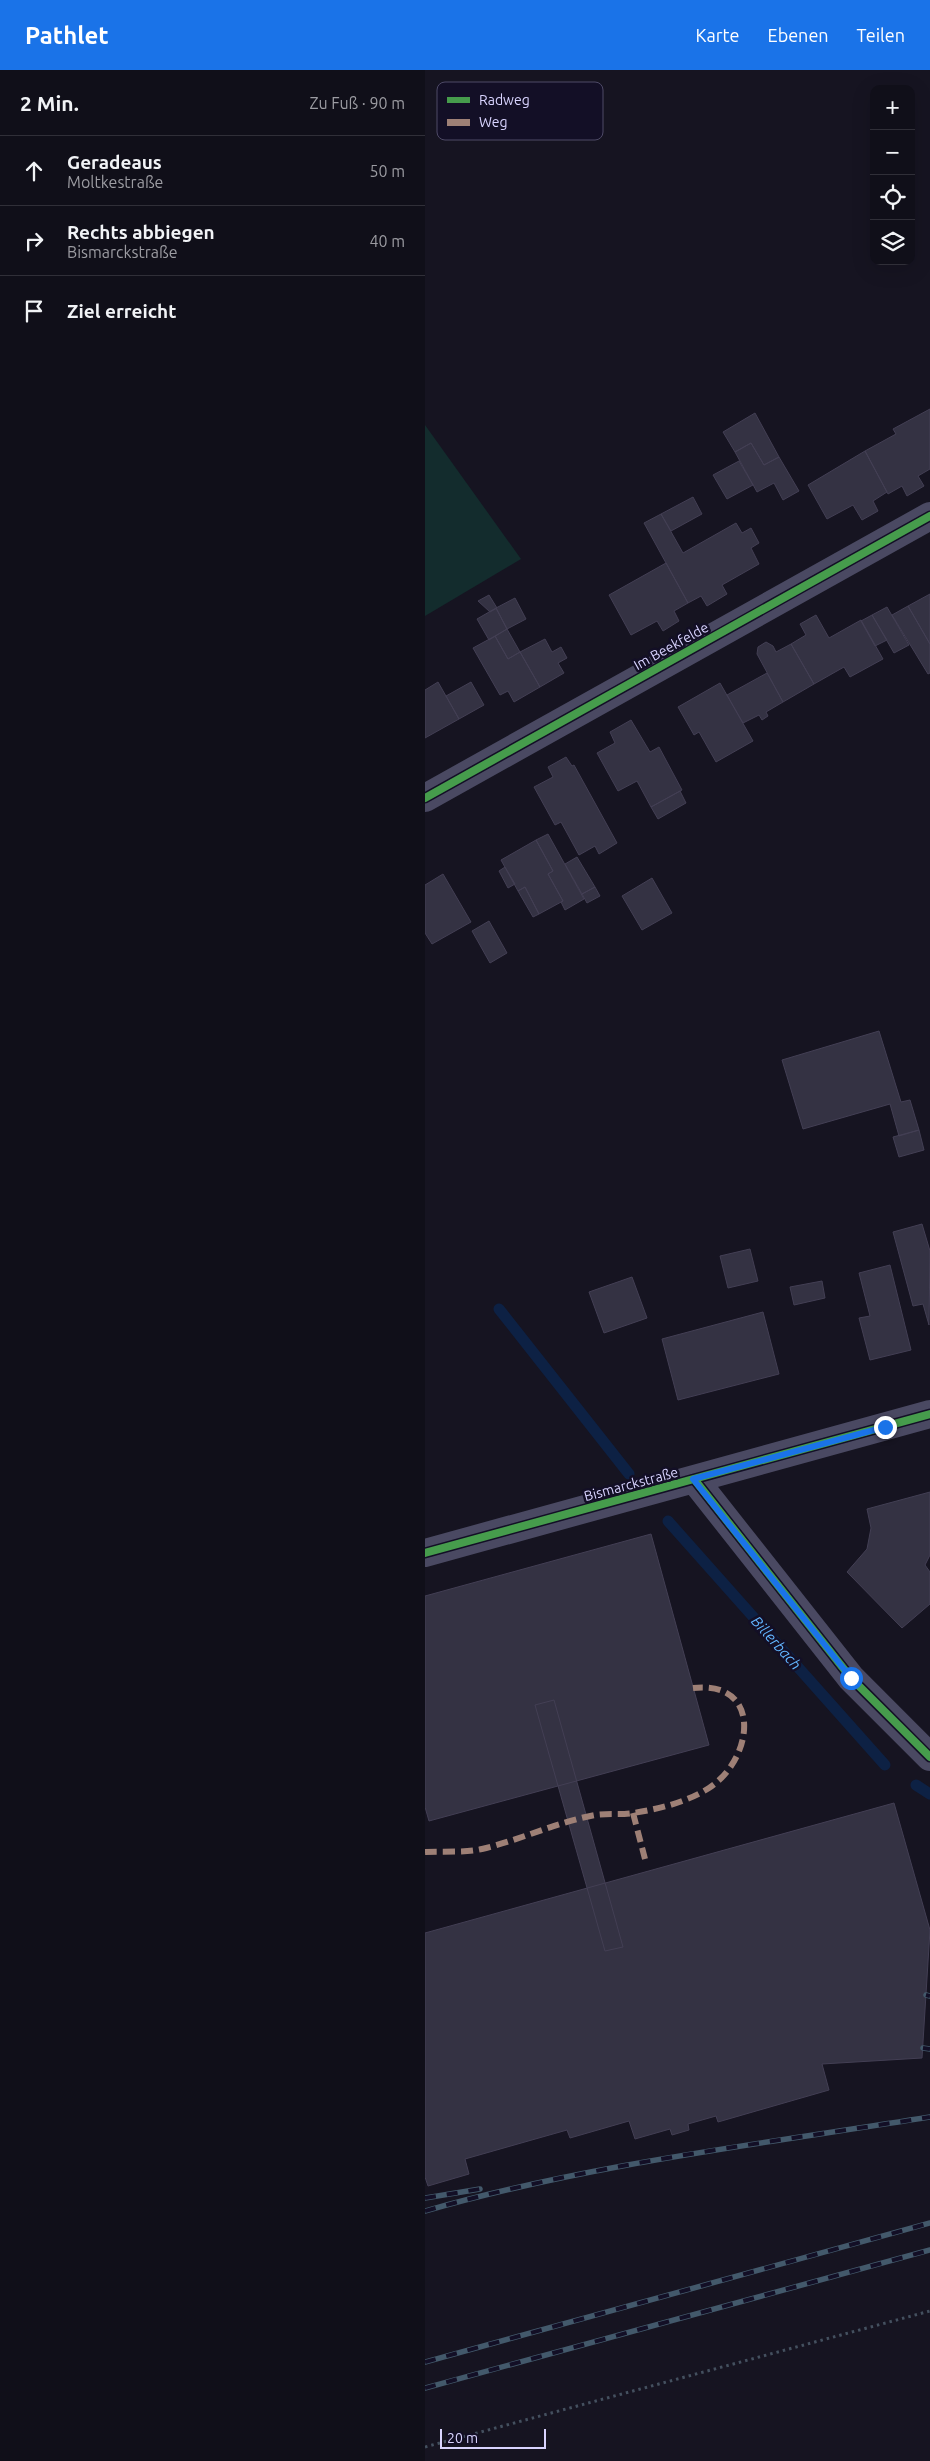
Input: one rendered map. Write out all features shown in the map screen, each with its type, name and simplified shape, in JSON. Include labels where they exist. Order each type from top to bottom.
[{"type":"street","name":"Im Beekfelde","points":[[425,798],[930,516]]},
{"type":"street","name":"Bismarckstraße","points":[[425,1553],[930,1414]]},
{"type":"street","points":[[693,1479],[851,1678],[930,1757]]},
{"type":"path","points":[[425,2447],[930,2310]]},
{"type":"green space","points":[[425,425],[521,559],[425,616]]},
{"type":"building","points":[[930,409],[930,469],[918,476],[924,486],[907,496],[902,486],[888,494],[865,451],[896,434],[893,429]]},
{"type":"building","points":[[755,413],[779,457],[764,465],[751,443],[735,452],[723,432]]},
{"type":"building","points":[[751,443],[764,465],[779,457],[799,491],[783,500],[774,483],[757,492],[735,452]]},
{"type":"building","points":[[865,451],[887,492],[873,501],[878,511],[862,520],[853,505],[827,519],[808,485]]},
{"type":"building","points":[[739,461],[753,485],[727,499],[713,475]]},
{"type":"building","points":[[693,497],[702,514],[671,531],[661,514]]},
{"type":"building","points":[[661,514],[683,553],[736,523],[742,533],[751,528],[759,543],[751,548],[759,564],[722,585],[727,594],[707,606],[701,596],[688,603],[644,523]]},
{"type":"building","points":[[666,563],[688,603],[674,611],[679,621],[663,631],[657,621],[631,635],[609,595]]},
{"type":"building","points":[[930,594],[930,644],[908,606]]},
{"type":"building","points":[[489,595],[497,608],[490,612],[478,601]]},
{"type":"building","points":[[515,598],[526,619],[507,629],[496,608]]},
{"type":"building","points":[[908,606],[930,644],[930,673],[928,674],[892,615]]},
{"type":"building","points":[[887,607],[909,645],[894,653],[872,615]]},
{"type":"building","points":[[496,608],[507,629],[489,640],[477,619]]},
{"type":"building","points":[[816,615],[829,638],[861,620],[883,659],[850,677],[844,667],[814,684],[791,644],[806,635],[800,624]]},
{"type":"building","points":[[872,615],[887,640],[875,646],[861,621]]},
{"type":"building","points":[[507,629],[520,652],[508,659],[495,636]]},
{"type":"building","points":[[495,636],[508,659],[520,652],[540,687],[514,702],[508,691],[500,695],[473,648]]},
{"type":"building","points":[[545,639],[552,652],[561,647],[567,658],[558,663],[564,673],[540,687],[520,652]]},
{"type":"building","points":[[766,642],[773,646],[776,652],[791,644],[814,684],[783,702],[757,654],[758,647]]},
{"type":"building","points":[[767,673],[783,702],[766,712],[768,716],[762,720],[759,715],[743,723],[727,695]]},
{"type":"building","points":[[438,682],[459,719],[425,738],[425,690]]},
{"type":"building","points":[[471,682],[484,705],[459,719],[446,696]]},
{"type":"building","points":[[720,683],[753,741],[716,762],[699,732],[694,735],[678,707]]},
{"type":"building","points":[[631,720],[650,752],[659,747],[682,790],[651,807],[637,781],[618,791],[597,753],[615,743],[610,732]]},
{"type":"building","points":[[566,757],[572,766],[574,765],[617,843],[599,854],[595,846],[579,855],[561,822],[555,825],[534,787],[553,777],[548,767]]},
{"type":"building","points":[[680,791],[686,803],[658,819],[651,807]]},
{"type":"building","points":[[548,834],[584,899],[565,910],[561,902],[563,901],[548,874],[553,871],[536,840]]},
{"type":"building","points":[[536,840],[553,871],[548,874],[563,901],[539,914],[525,887],[518,891],[501,860]]},
{"type":"building","points":[[577,857],[595,887],[582,894],[565,864]]},
{"type":"building","points":[[505,867],[515,884],[508,888],[499,871]]},
{"type":"building","points":[[443,874],[471,922],[432,944],[425,933],[425,885]]},
{"type":"building","points":[[652,878],[672,913],[642,930],[622,896]]},
{"type":"building","points":[[525,887],[539,914],[533,917],[518,891]]},
{"type":"building","points":[[595,887],[600,896],[587,903],[582,894]]},
{"type":"building","points":[[489,921],[507,953],[490,963],[472,931]]},
{"type":"building","points":[[879,1031],[901,1102],[910,1100],[919,1130],[899,1136],[890,1104],[803,1129],[782,1060]]},
{"type":"building","points":[[919,1130],[924,1150],[899,1157],[893,1137]]},
{"type":"building","points":[[922,1224],[930,1251],[929,1325],[923,1304],[913,1306],[893,1232]]},
{"type":"building","points":[[750,1249],[758,1281],[728,1288],[720,1256]]},
{"type":"building","points":[[890,1265],[911,1350],[870,1360],[859,1318],[870,1316],[859,1273]]},
{"type":"building","points":[[632,1277],[647,1318],[604,1333],[589,1292]]},
{"type":"building","points":[[822,1281],[825,1298],[794,1305],[790,1287]]},
{"type":"building","points":[[763,1312],[779,1374],[678,1400],[662,1339]]},
{"type":"building","points":[[930,1492],[930,1555],[925,1565],[930,1572],[930,1604],[902,1628],[847,1572],[867,1549],[871,1528],[867,1509]]},
{"type":"building","points":[[651,1534],[709,1745],[429,1821],[425,1807],[425,1596]]},
{"type":"building","points":[[554,1700],[623,1947],[605,1951],[535,1705]]},
{"type":"building","points":[[894,1803],[930,1930],[922,2058],[822,2064],[829,2090],[718,2122],[716,2116],[688,2124],[689,2130],[672,2135],[670,2129],[635,2139],[629,2121],[570,2138],[567,2130],[465,2159],[469,2174],[428,2186],[425,2177],[425,1933]]},
{"type":"waterway","name":"Billerbach","points":[[499,1309],[629,1474]]},
{"type":"waterway","name":"Billerbach","points":[[668,1521],[885,1765]]},
{"type":"waterway","name":"Billerbach","points":[[916,1785],[930,1794]]},
{"type":"railway","points":[[926,1995],[930,1996]]},
{"type":"railway","points":[[923,2048],[930,2049]]},
{"type":"railway","points":[[425,2211],[550,2180],[676,2156],[930,2117]]},
{"type":"railway","points":[[425,2198],[480,2189]]},
{"type":"railway","points":[[425,2362],[930,2223]]},
{"type":"railway","points":[[425,2388],[930,2250]]},
{"type":"marked path","points":[[425,1852],[482,1849],[581,1818],[600,1814],[633,1813],[663,1807],[682,1801],[709,1788],[724,1775],[735,1759],[742,1742],[744,1724],[741,1708],[731,1696],[716,1689],[693,1688]]},
{"type":"marked path","points":[[633,1813],[645,1859]]},
{"type":"cycle path","points":[[425,798],[930,516]]},
{"type":"cycle path","points":[[425,1553],[930,1414]]},
{"type":"cycle path","points":[[694,1479],[851,1678],[930,1757]]},
{"type":"route","points":[[851,1678],[693,1479],[885,1427]]}]
